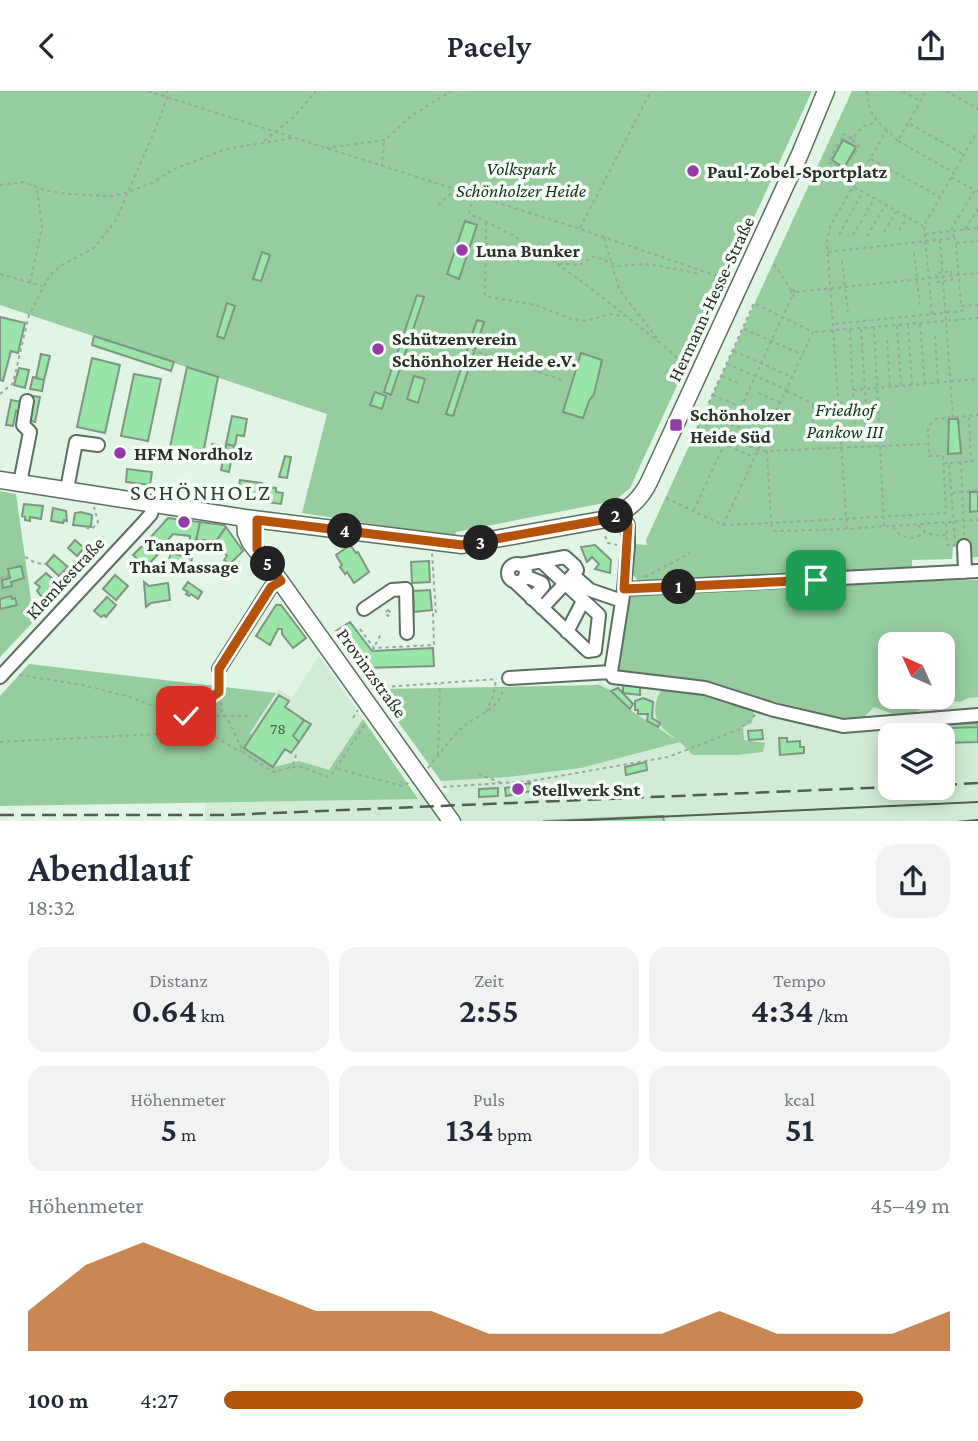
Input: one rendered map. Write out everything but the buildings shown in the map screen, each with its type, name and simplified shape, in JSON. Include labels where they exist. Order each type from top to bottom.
[{"type":"main road","name":"Hermann-Hesse-Straße","points":[[620,514],[645,491],[789,179],[826,91]]},
{"type":"main road","points":[[0,480],[251,519],[462,545],[607,519],[620,514]]},
{"type":"main road","name":"Provinzstraße","points":[[251,519],[246,533],[250,542],[281,581],[452,821]]},
{"type":"street","points":[[20,483],[30,432],[23,425],[27,401]]},
{"type":"street","points":[[63,489],[76,442],[98,445]]},
{"type":"street","name":"Klemkestraße","points":[[0,677],[144,522],[154,502]]},
{"type":"street","points":[[620,514],[628,525],[623,595],[611,672],[613,677],[705,688],[764,707],[843,726],[978,715]]},
{"type":"street","points":[[566,583],[623,595],[972,572],[958,547]]},
{"type":"street","points":[[520,575],[541,562],[565,557],[575,566],[577,571],[542,608]]},
{"type":"street","points":[[520,575],[532,599],[588,651],[592,651],[596,647],[599,615],[581,604],[566,583],[541,562]]},
{"type":"street","points":[[520,575],[542,583],[532,599]]},
{"type":"street","points":[[219,669],[271,587],[281,581]]},
{"type":"street","points":[[364,609],[392,590],[405,589],[407,633]]},
{"type":"street","points":[[567,632],[581,604]]},
{"type":"street","points":[[503,678],[611,672]]},
{"type":"path","points":[[148,91],[580,229],[730,280]]},
{"type":"path","points":[[0,394],[13,383],[29,314],[43,287],[56,269],[101,241],[116,220],[167,97],[167,91]]},
{"type":"path","points":[[261,143],[295,116],[316,91]]},
{"type":"path","points":[[322,148],[385,140],[411,116],[451,91]]},
{"type":"path","points":[[580,229],[651,91]]},
{"type":"path","points":[[867,91],[870,111],[898,141],[954,172]]},
{"type":"path","points":[[903,91],[921,101]]},
{"type":"path","points":[[898,141],[926,91]]},
{"type":"path","points":[[946,91],[978,109]]},
{"type":"path","points":[[852,139],[863,126],[877,121]]},
{"type":"path","points":[[909,123],[964,155]]},
{"type":"path","points":[[847,529],[827,240],[831,225],[887,130]]},
{"type":"path","points":[[838,167],[828,162],[844,134],[859,146],[854,155]]},
{"type":"path","points":[[932,314],[924,226],[975,135],[978,137]]},
{"type":"path","points":[[0,185],[24,182],[67,194],[111,196],[154,182],[172,170],[226,149],[293,138]]},
{"type":"path","points":[[382,167],[385,140]]},
{"type":"path","points":[[870,158],[940,197]]},
{"type":"path","points":[[833,324],[962,310],[952,227],[976,191],[951,177]]},
{"type":"path","points":[[30,283],[43,227],[37,187]]},
{"type":"path","points":[[854,187],[924,226]]},
{"type":"path","points":[[438,205],[455,190]]},
{"type":"path","points":[[839,235],[863,192]]},
{"type":"path","points":[[474,196],[469,213],[558,264],[663,345],[689,369]]},
{"type":"path","points":[[853,235],[874,198]]},
{"type":"path","points":[[867,236],[885,205]]},
{"type":"path","points":[[965,230],[978,209]]},
{"type":"path","points":[[884,232],[896,211]]},
{"type":"path","points":[[900,230],[907,217]]},
{"type":"path","points":[[486,221],[485,296],[536,305],[571,319],[586,321],[610,314],[627,317]]},
{"type":"path","points":[[924,234],[978,229]]},
{"type":"path","points":[[604,238],[619,289],[663,345]]},
{"type":"path","points":[[828,252],[954,238]]},
{"type":"path","points":[[940,240],[953,417]]},
{"type":"path","points":[[956,243],[978,241]]},
{"type":"path","points":[[914,253],[920,307]]},
{"type":"path","points":[[558,264],[579,265],[596,256],[618,266],[648,264],[696,273],[701,270]]},
{"type":"path","points":[[842,261],[848,313]]},
{"type":"path","points":[[774,264],[792,296]]},
{"type":"path","points":[[951,271],[952,280],[937,282],[936,273],[943,272],[951,271]]},
{"type":"path","points":[[791,290],[796,292],[831,289],[978,273]]},
{"type":"path","points":[[0,274],[43,287]]},
{"type":"path","points":[[694,511],[796,292]]},
{"type":"path","points":[[754,458],[696,431],[754,303],[813,332],[978,318]]},
{"type":"path","points":[[961,306],[978,305]]},
{"type":"path","points":[[919,323],[925,384]]},
{"type":"path","points":[[908,324],[912,385]]},
{"type":"path","points":[[897,325],[901,386]]},
{"type":"path","points":[[874,327],[884,527]]},
{"type":"path","points":[[743,328],[803,355]]},
{"type":"path","points":[[861,328],[868,436]]},
{"type":"path","points":[[850,329],[855,437]]},
{"type":"path","points":[[723,525],[813,332]]},
{"type":"path","points":[[934,336],[938,384]]},
{"type":"path","points":[[887,340],[890,387]]},
{"type":"path","points":[[472,350],[565,381]]},
{"type":"path","points":[[733,351],[792,377]]},
{"type":"path","points":[[726,364],[813,404],[853,402]]},
{"type":"path","points":[[721,375],[741,384]]},
{"type":"path","points":[[853,390],[978,379]]},
{"type":"path","points":[[758,393],[780,403]]},
{"type":"path","points":[[712,394],[772,420]]},
{"type":"path","points":[[813,404],[813,436]]},
{"type":"path","points":[[704,412],[764,438]]},
{"type":"path","points":[[953,522],[946,513],[943,456],[929,456],[928,427],[936,419],[978,415]]},
{"type":"path","points":[[968,416],[971,461]]},
{"type":"path","points":[[693,419],[758,450],[767,451],[928,444]]},
{"type":"path","points":[[842,437],[880,436]]},
{"type":"path","points":[[767,451],[771,523],[776,531],[978,520]]},
{"type":"path","points":[[943,464],[978,461]]},
{"type":"path","points":[[958,547],[963,521],[961,462]]},
{"type":"path","points":[[949,463],[953,522],[958,547]]},
{"type":"path","points":[[951,493],[978,490]]},
{"type":"path","points":[[666,498],[723,525],[946,513]]},
{"type":"path","points":[[86,528],[95,527],[98,522],[94,502]]},
{"type":"path","points":[[810,521],[810,531]]},
{"type":"path","points":[[946,522],[947,545],[958,547]]},
{"type":"path","points":[[917,524],[925,532],[939,536],[947,534]]},
{"type":"path","points":[[892,526],[899,535],[908,537],[925,532]]},
{"type":"path","points":[[605,536],[608,543],[619,545]]},
{"type":"path","points":[[373,650],[434,645],[433,614],[436,614],[432,552]]},
{"type":"path","points":[[623,595],[690,553]]},
{"type":"path","points":[[25,557],[36,563],[46,564]]},
{"type":"path","points":[[0,577],[9,575]]},
{"type":"path","points":[[360,629],[373,650]]},
{"type":"path","points":[[373,650],[381,634]]},
{"type":"path","points":[[219,669],[222,715],[229,722],[244,753]]},
{"type":"path","points":[[19,675],[83,685],[186,716],[250,716]]},
{"type":"path","points":[[370,688],[503,678]]},
{"type":"path","points":[[428,769],[466,725],[496,703],[503,692],[503,678]]},
{"type":"path","points":[[485,713],[503,678]]},
{"type":"path","points":[[438,756],[440,682]]},
{"type":"path","points":[[158,734],[219,692]]},
{"type":"path","points":[[442,787],[531,781],[668,757],[740,729],[764,707]]},
{"type":"path","points":[[352,718],[359,709]]},
{"type":"path","points":[[186,716],[210,734],[273,772],[299,766],[327,777],[368,721]]},
{"type":"path","points":[[0,742],[210,734]]},
{"type":"path","points":[[287,769],[293,764],[297,752]]},
{"type":"path","points":[[313,771],[318,767]]},
{"type":"path","points":[[336,768],[403,786],[411,782]]},
{"type":"path","points":[[478,774],[503,784]]},
{"type":"shaded area","points":[[978,582],[978,821],[205,821],[205,786],[411,794],[450,793],[435,772],[600,682],[610,687],[623,663]]},
{"type":"shaded area","points":[[319,656],[363,719],[329,771],[299,761],[273,767],[244,748],[252,735],[250,733],[278,689],[292,698]]},
{"type":"green space","name":"Volkspark Schönholzer Heide","points":[[0,91],[812,91],[630,488],[614,501],[456,532],[454,537],[302,513],[327,414],[0,305]]},
{"type":"green space","name":"Friedhof Pankow III","points":[[852,91],[978,91],[978,557],[967,558],[966,546],[953,547],[952,559],[912,560],[912,571],[646,585],[638,581],[631,572],[634,544],[647,545],[646,540]]},
{"type":"green space","points":[[0,491],[16,494],[34,621],[0,657]]},
{"type":"green space","points":[[978,580],[978,697],[956,701],[956,632],[878,632],[878,708],[874,707],[864,717],[842,718],[687,680],[626,676],[615,666],[625,596],[633,592],[825,582]]},
{"type":"green space","points":[[29,664],[276,693],[250,733],[252,735],[244,748],[273,767],[299,761],[329,770],[363,719],[418,799],[0,806],[0,696]]},
{"type":"green space","points":[[599,685],[610,690],[633,712],[675,739],[660,725],[655,714],[657,699],[664,686],[755,706],[752,723],[743,727],[744,740],[765,743],[763,752],[693,755],[680,742],[581,768],[508,777],[441,781],[378,694],[382,689]]},
{"type":"green space","points":[[879,709],[920,709],[904,718]]},
{"type":"tram line","points":[[567,821],[978,802]]},
{"type":"tram line","points":[[967,821],[978,820]]},
{"type":"railway","points":[[955,784],[978,783]]},
{"type":"railway","points":[[0,815],[226,815],[878,788]]},
{"type":"place","name":"Paul-Zobel-Sportplatz","points":[[693,171]]},
{"type":"place","name":"Luna Bunker","points":[[462,250]]},
{"type":"place","name":"Schützenverein Schönholzer Heide e.V.","points":[[378,349]]},
{"type":"place","name":"Schönholzer Heide Süd","points":[[676,425]]},
{"type":"place","name":"HFM Nordholz","points":[[120,453]]},
{"type":"place","name":"Tanaporn Thai Massage","points":[[184,522]]},
{"type":"place","name":"Stellwerk Snt","points":[[518,789]]},
{"type":"district","name":"SCHÖNHOLZ","points":[[201,492]]},
{"type":"route","points":[[186,716],[219,692],[219,669],[271,587],[281,581],[257,549],[257,520],[462,545],[607,519],[620,514],[628,525],[624,589],[816,580]]}]
